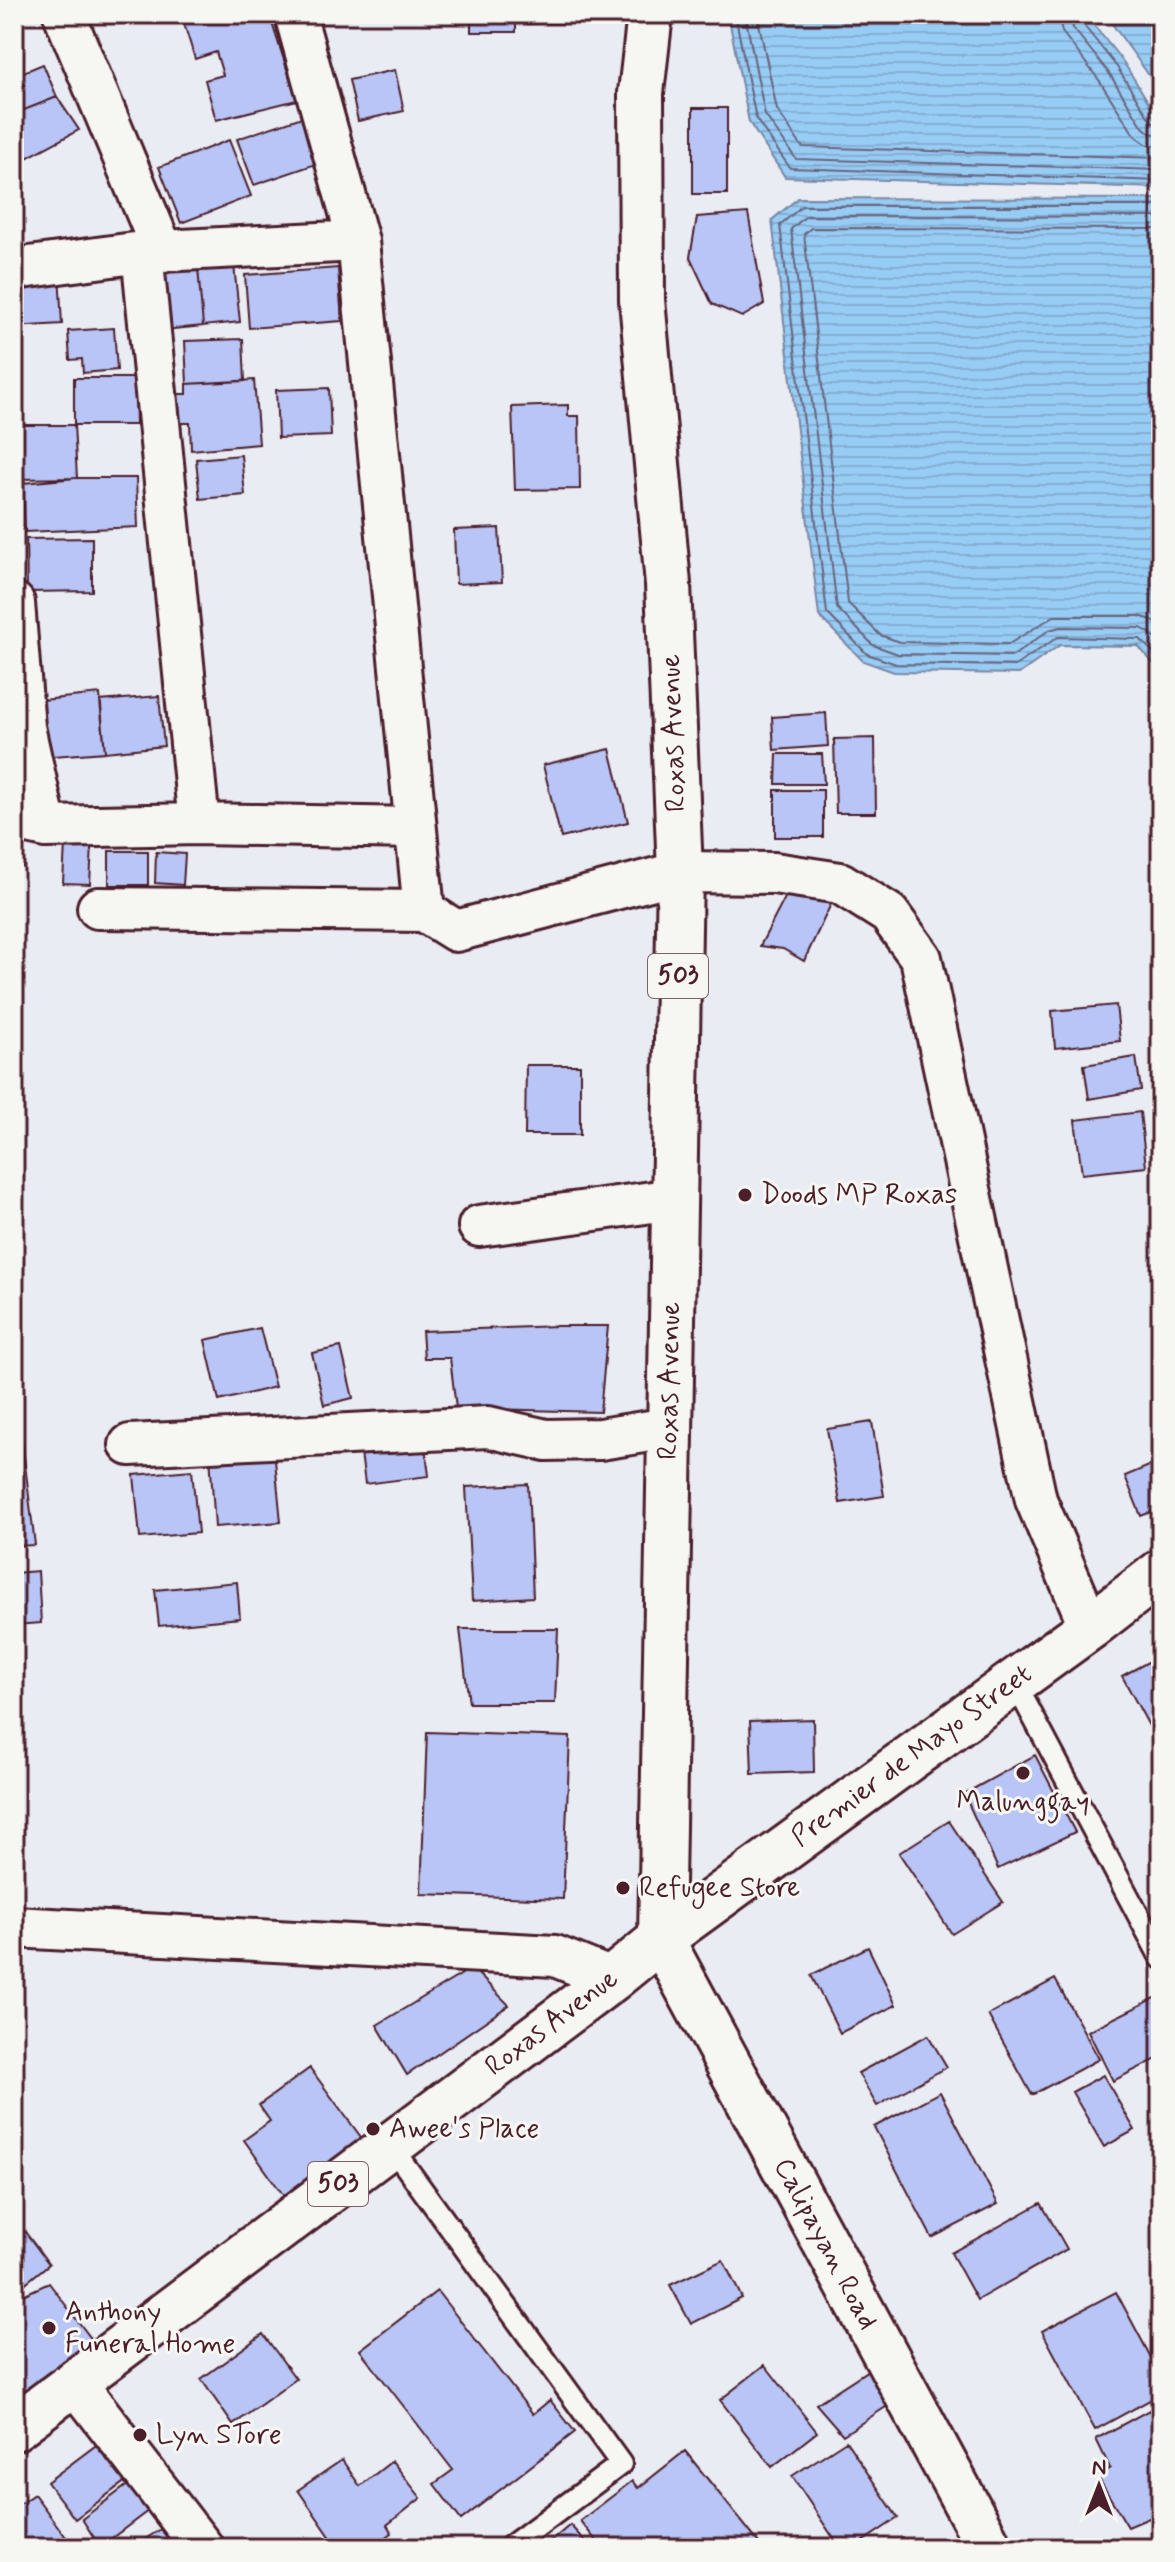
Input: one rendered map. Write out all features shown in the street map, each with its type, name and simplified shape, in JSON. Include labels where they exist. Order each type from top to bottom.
[{"type":"main road","name":"Roxas Avenue","points":[[14,2428],[661,1939],[680,872],[668,584],[642,300],[641,93],[650,14]]},
{"type":"main road","name":"Premier de Mayo Street","points":[[661,1939],[1161,1572]]},
{"type":"main road","name":"Calipayan Road","points":[[661,1939],[990,2548]]},
{"type":"street","points":[[64,14],[152,252],[199,824]]},
{"type":"street","points":[[295,14],[358,241],[424,911]]},
{"type":"street","points":[[14,269],[152,252],[358,241]]},
{"type":"street","points":[[14,603],[30,824],[415,828]]},
{"type":"street","points":[[98,908],[424,911],[456,931],[680,872],[774,873],[840,883],[889,914],[921,958],[1036,1500],[1090,1627]]},
{"type":"street","points":[[479,1226],[674,1199]]},
{"type":"street","points":[[130,1445],[488,1427],[546,1440],[600,1439],[669,1428]]},
{"type":"street","points":[[14,1927],[555,1956],[612,1979]]},
{"type":"street","points":[[74,2381],[203,2548]]},
{"type":"lane","points":[[1014,1681],[1161,1958]]},
{"type":"lane","points":[[390,2145],[621,2464],[511,2546],[513,2548]]},
{"type":"water","points":[[728,14],[1085,14],[1124,63],[1161,122],[1161,188],[785,177],[749,122]]},
{"type":"water","points":[[1105,14],[1161,14],[1161,92]]},
{"type":"water","points":[[798,198],[1161,199],[1161,672],[1138,646],[1060,645],[1019,674],[894,672],[863,661],[819,616],[772,220]]},
{"type":"building","points":[[181,14],[269,14],[297,100],[216,120],[205,80],[223,75],[216,52],[195,59]]},
{"type":"building","points":[[471,14],[516,14],[516,32],[471,32]]},
{"type":"building","points":[[523,14],[575,14],[575,22],[524,24]]},
{"type":"building","points":[[43,64],[57,97],[14,114],[14,76]]},
{"type":"building","points":[[395,70],[404,111],[358,121],[349,80]]},
{"type":"building","points":[[57,97],[79,130],[23,160],[14,142],[14,114]]},
{"type":"building","points":[[693,108],[727,108],[727,194],[693,194]]},
{"type":"building","points":[[302,117],[319,163],[254,185],[237,139]]},
{"type":"building","points":[[229,140],[251,196],[181,223],[159,167]]},
{"type":"building","points":[[748,213],[764,304],[742,317],[712,304],[690,257],[697,217]]},
{"type":"building","points":[[234,265],[240,322],[203,326],[198,268]]},
{"type":"building","points":[[198,268],[203,326],[164,330],[159,271]]},
{"type":"building","points":[[338,268],[342,321],[249,328],[245,275]]},
{"type":"building","points":[[59,273],[62,324],[14,327],[14,276]]},
{"type":"building","points":[[114,328],[117,370],[83,373],[82,359],[70,360],[68,331]]},
{"type":"building","points":[[243,339],[245,381],[187,384],[185,341]]},
{"type":"building","points":[[74,378],[135,378],[136,425],[74,425]]},
{"type":"building","points":[[254,380],[259,444],[191,450],[190,423],[179,423],[178,394],[187,394],[187,384]]},
{"type":"building","points":[[329,388],[331,436],[278,438],[276,390]]},
{"type":"building","points":[[568,405],[568,416],[579,416],[580,489],[515,490],[512,407]]},
{"type":"building","points":[[16,425],[74,425],[77,478],[17,479]]},
{"type":"building","points":[[241,455],[245,495],[200,499],[196,459]]},
{"type":"building","points":[[77,478],[136,478],[138,527],[25,532],[23,483]]},
{"type":"building","points":[[499,528],[502,582],[456,584],[454,530]]},
{"type":"building","points":[[92,538],[92,591],[27,592],[26,539]]},
{"type":"building","points":[[100,694],[105,752],[40,757],[33,701]]},
{"type":"building","points":[[159,696],[164,746],[105,752],[100,701]]},
{"type":"building","points":[[826,713],[828,746],[774,750],[772,717]]},
{"type":"building","points":[[875,738],[876,813],[836,813],[834,739]]},
{"type":"building","points":[[610,749],[628,822],[561,838],[543,765]]},
{"type":"building","points":[[777,754],[822,754],[824,784],[776,784]]},
{"type":"building","points":[[775,790],[823,790],[823,837],[775,837]]},
{"type":"building","points":[[14,830],[23,830],[22,867],[14,867]]},
{"type":"building","points":[[65,844],[92,845],[90,884],[63,883]]},
{"type":"building","points":[[109,851],[148,851],[148,885],[109,885]]},
{"type":"building","points":[[156,852],[185,854],[183,885],[155,883]]},
{"type":"building","points":[[789,890],[810,893],[831,904],[804,961],[783,949],[760,946]]},
{"type":"building","points":[[1116,1005],[1120,1041],[1055,1048],[1052,1011]]},
{"type":"building","points":[[1136,1057],[1141,1090],[1089,1099],[1084,1065]]},
{"type":"building","points":[[526,1065],[580,1065],[580,1135],[525,1135]]},
{"type":"building","points":[[1140,1112],[1146,1167],[1082,1174],[1075,1120]]},
{"type":"building","points":[[608,1326],[600,1412],[456,1408],[450,1358],[424,1358],[422,1331]]},
{"type":"building","points":[[260,1328],[275,1387],[219,1401],[205,1340]]},
{"type":"building","points":[[341,1347],[353,1398],[324,1405],[312,1353]]},
{"type":"building","points":[[14,1375],[35,1545],[14,1546]]},
{"type":"building","points":[[872,1422],[884,1496],[840,1503],[827,1429]]},
{"type":"building","points":[[424,1436],[429,1476],[365,1484],[360,1445]]},
{"type":"building","points":[[274,1450],[281,1522],[215,1527],[210,1456]]},
{"type":"building","points":[[1161,1461],[1161,1508],[1141,1516],[1125,1476]]},
{"type":"building","points":[[192,1470],[198,1533],[140,1538],[134,1475]]},
{"type":"building","points":[[528,1484],[533,1597],[472,1601],[466,1487]]},
{"type":"building","points":[[38,1571],[41,1623],[14,1625],[14,1573]]},
{"type":"building","points":[[237,1582],[240,1618],[159,1626],[155,1590]]},
{"type":"building","points":[[460,1629],[558,1629],[555,1703],[469,1703]]},
{"type":"building","points":[[1161,1655],[1161,1748],[1122,1676]]},
{"type":"building","points":[[813,1719],[814,1772],[752,1774],[750,1721]]},
{"type":"building","points":[[427,1732],[570,1737],[563,1899],[421,1894]]},
{"type":"building","points":[[1035,1755],[1075,1832],[998,1869],[964,1794]]},
{"type":"building","points":[[949,1821],[1003,1902],[952,1934],[899,1853]]},
{"type":"building","points":[[868,1947],[896,2005],[840,2033],[811,1975]]},
{"type":"building","points":[[472,1968],[509,2005],[407,2075],[377,2025]]},
{"type":"building","points":[[1055,1979],[1099,2059],[1032,2095],[988,2015]]},
{"type":"building","points":[[1161,1995],[1161,2057],[1113,2081],[1088,2031]]},
{"type":"building","points":[[928,2035],[947,2067],[877,2106],[858,2073]]},
{"type":"building","points":[[310,2068],[372,2152],[294,2210],[244,2140],[270,2121],[259,2105]]},
{"type":"building","points":[[1103,2075],[1135,2130],[1104,2147],[1072,2092]]},
{"type":"building","points":[[940,2092],[998,2204],[932,2238],[874,2127]]},
{"type":"building","points":[[1041,2203],[1067,2249],[977,2300],[951,2253]]},
{"type":"building","points":[[14,2217],[49,2264],[18,2289],[14,2284]]},
{"type":"building","points":[[723,2260],[742,2298],[691,2324],[670,2285]]},
{"type":"building","name":"Anthony Funeral Home","points":[[49,2283],[105,2357],[21,2411],[14,2399],[14,2299]]},
{"type":"building","points":[[437,2291],[533,2414],[550,2400],[575,2432],[461,2520],[434,2484],[453,2470],[360,2350]]},
{"type":"building","points":[[1116,2292],[1161,2376],[1161,2394],[1095,2430],[1042,2331]]},
{"type":"building","points":[[263,2334],[296,2379],[233,2425],[201,2379]]},
{"type":"building","points":[[765,2365],[817,2432],[772,2467],[720,2400]]},
{"type":"building","points":[[873,2367],[895,2401],[843,2435],[816,2404]]},
{"type":"building","points":[[1149,2410],[1161,2431],[1161,2513],[1128,2527],[1097,2476],[1110,2468],[1096,2439]]},
{"type":"building","points":[[107,2437],[135,2474],[75,2519],[47,2482]]},
{"type":"building","points":[[846,2441],[898,2518],[853,2548],[840,2548],[792,2476]]},
{"type":"building","points":[[685,2451],[763,2548],[602,2548],[580,2521],[632,2481],[638,2488]]},
{"type":"building","points":[[342,2460],[360,2486],[392,2461],[421,2498],[387,2525],[392,2533],[371,2548],[338,2548],[298,2490]]},
{"type":"building","points":[[137,2478],[157,2504],[100,2547],[82,2519]]},
{"type":"building","points":[[34,2494],[74,2548],[19,2548],[14,2542],[14,2508]]},
{"type":"building","points":[[570,2525],[591,2548],[543,2548]]},
{"type":"building","points":[[161,2529],[176,2548],[131,2548]]},
{"type":"place","name":"Doods MP Roxas","points":[[745,1195]]},
{"type":"place","name":"Malunggay","points":[[1023,1773]]},
{"type":"place","name":"Refugee Store","points":[[623,1888]]},
{"type":"place","name":"Awee's Place","points":[[373,2129]]},
{"type":"place","name":"Anthony Funeral Home","points":[[49,2328]]},
{"type":"place","name":"Lyn STore","points":[[140,2435]]}]
